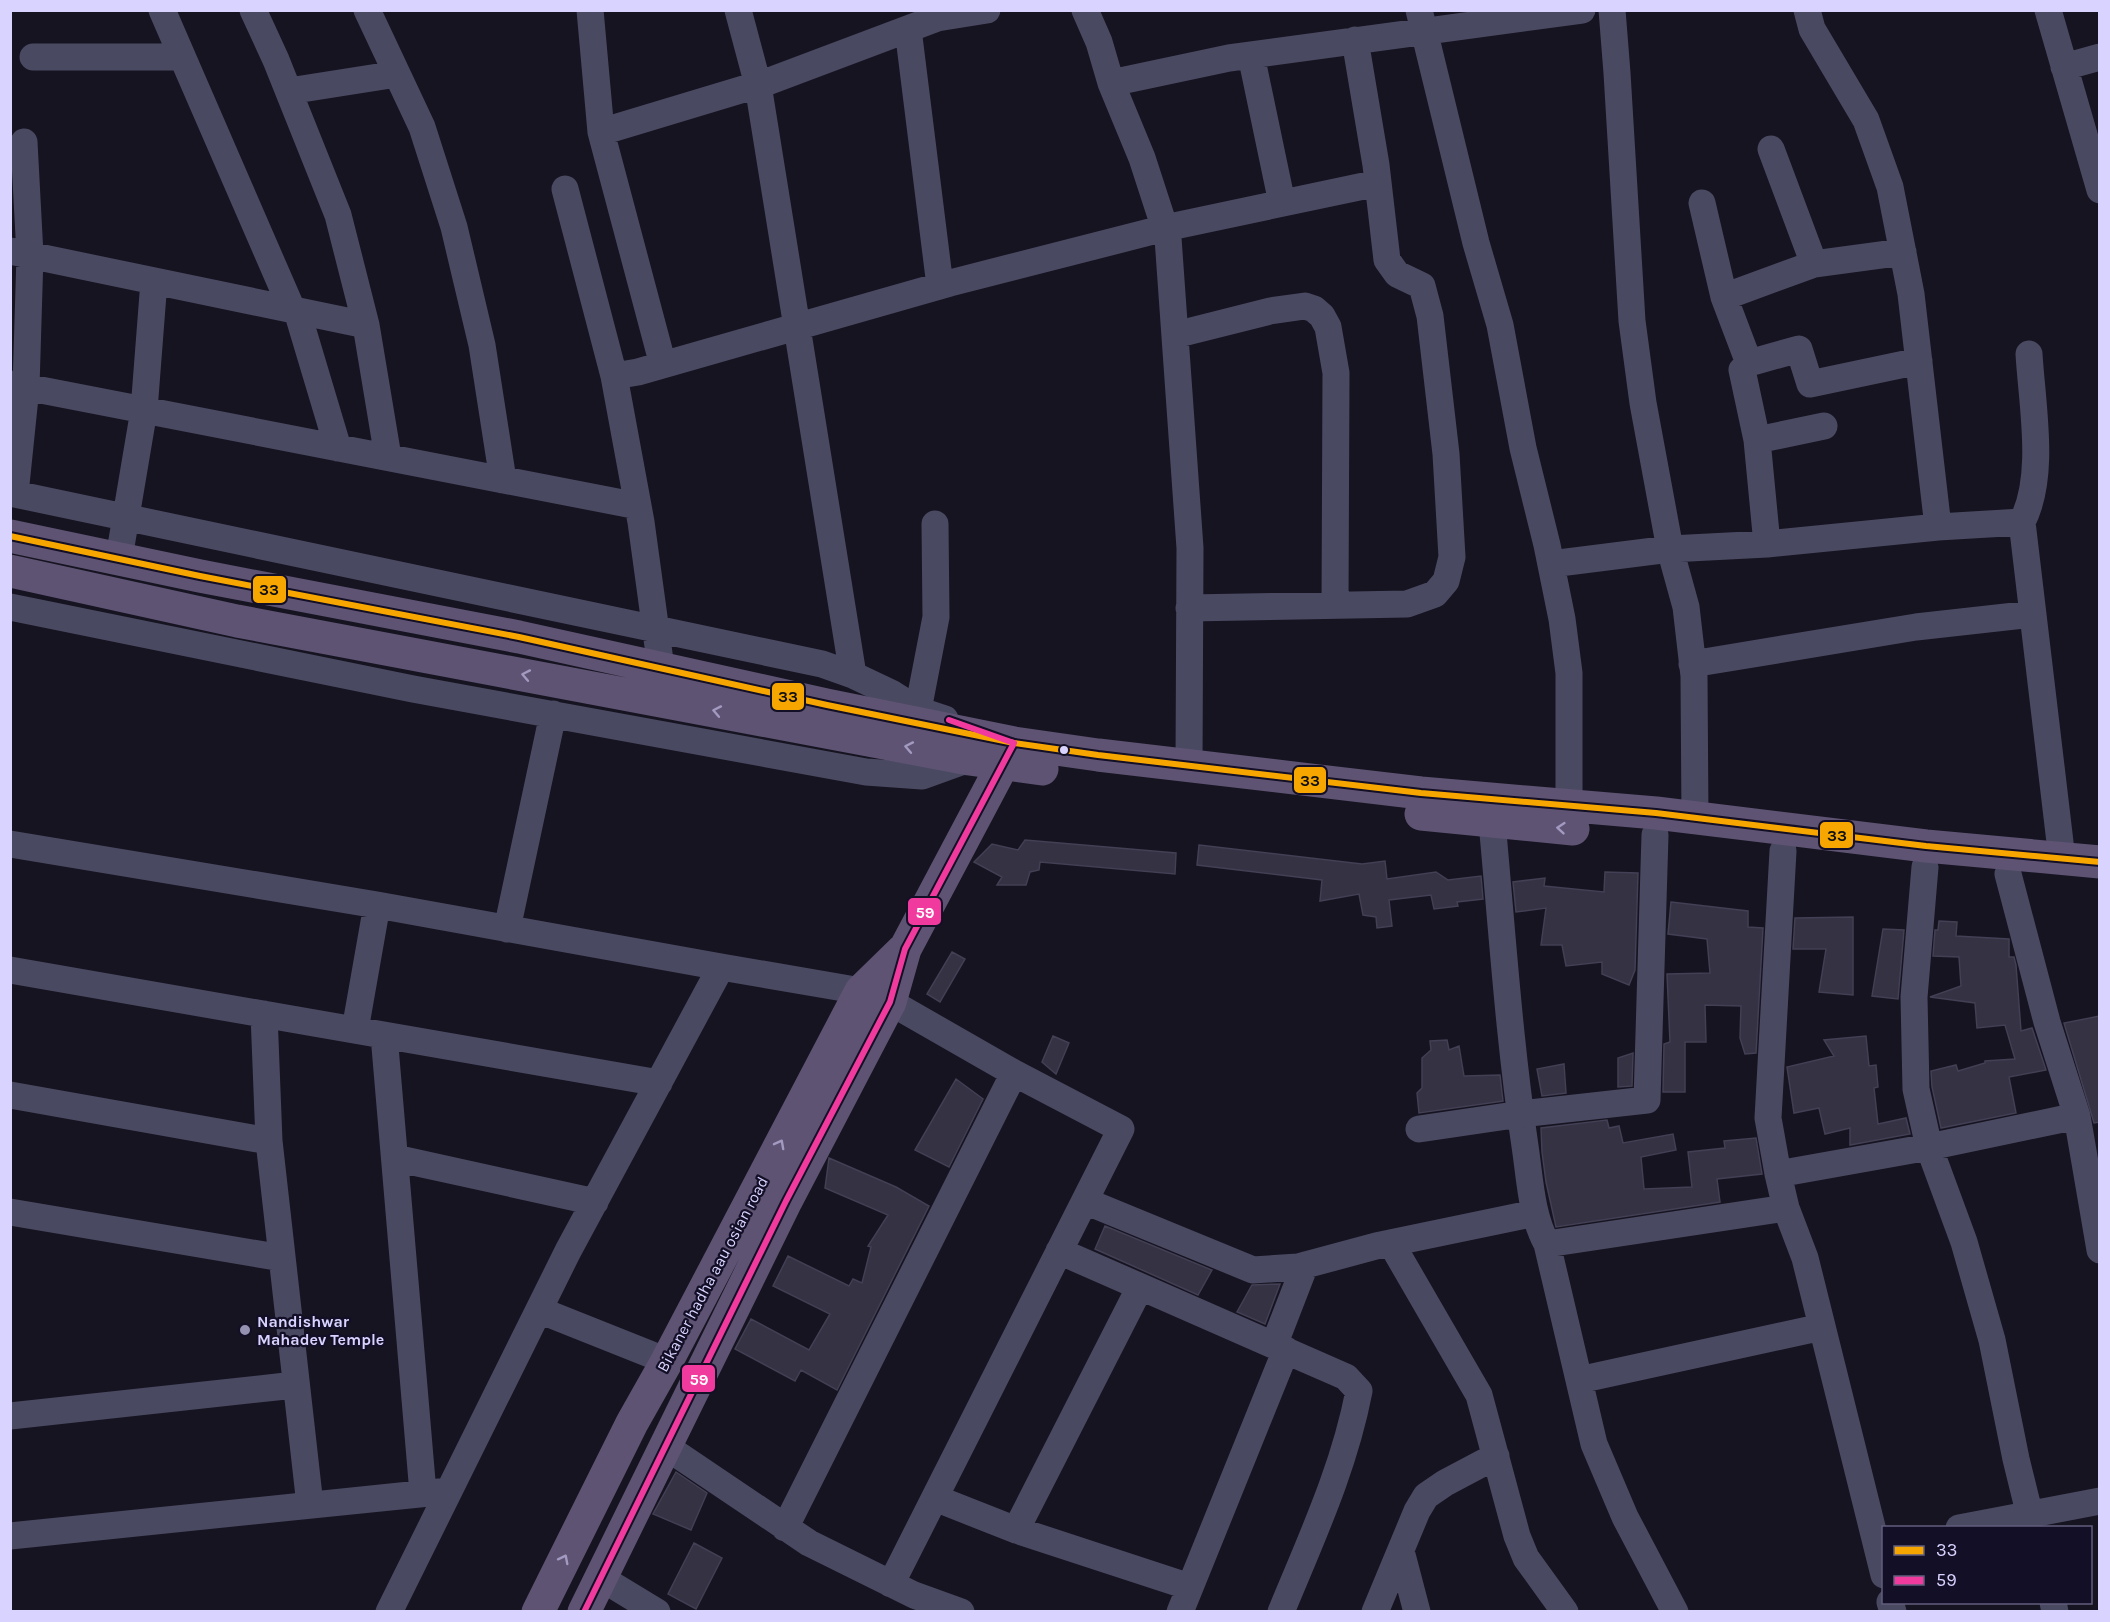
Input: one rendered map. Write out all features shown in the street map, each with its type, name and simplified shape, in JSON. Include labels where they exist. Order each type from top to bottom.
[{"type":"main road","points":[[10,536],[662,668],[827,705],[1009,753],[1147,784],[1492,822],[1655,835],[1924,867],[2100,882]]},
{"type":"main road","points":[[10,571],[237,621],[969,759],[1009,753],[1189,765],[1421,793],[1656,813],[1926,846],[2100,862]]},
{"type":"main road","name":"Bikaner hadha aau osian road","points":[[538,1611],[632,1423],[875,996],[905,949],[1009,753]]},
{"type":"main road","name":"Bikaner hadha aau osian road","points":[[584,1611],[786,1201],[875,996]]},
{"type":"street","points":[[162,10],[291,307],[297,311],[338,448]]},
{"type":"street","points":[[253,10],[289,91],[338,215],[366,325],[388,457]]},
{"type":"street","points":[[367,10],[422,127],[454,227],[482,345],[503,480]]},
{"type":"street","points":[[590,10],[601,132],[663,365]]},
{"type":"street","points":[[738,10],[758,85],[853,675]]},
{"type":"street","points":[[601,132],[758,85],[908,29],[937,14],[987,10]]},
{"type":"street","points":[[1085,10],[1099,42],[1111,83],[1142,158],[1168,238],[1190,548],[1189,765]]},
{"type":"street","points":[[1111,83],[1251,55],[1355,40],[1422,20],[1582,10]]},
{"type":"street","points":[[1612,10],[1632,321],[1643,403],[1670,549],[1686,607],[1692,664],[1695,819]]},
{"type":"street","points":[[1807,10],[1812,29],[1866,120],[1890,187],[1911,294],[1938,527]]},
{"type":"street","points":[[2048,10],[2100,190]]},
{"type":"street","points":[[1422,20],[1476,243],[1500,325],[1523,448],[1562,619],[1569,673],[1569,806]]},
{"type":"street","points":[[908,29],[940,286]]},
{"type":"street","points":[[1190,608],[1407,604],[1435,594],[1446,581],[1452,557],[1446,454],[1430,316],[1422,286],[1397,274],[1387,260],[1378,183],[1355,40]]},
{"type":"street","points":[[1251,55],[1282,203]]},
{"type":"street","points":[[33,57],[182,57]]},
{"type":"street","points":[[2064,67],[2100,57]]},
{"type":"street","points":[[289,91],[397,75]]},
{"type":"street","points":[[24,142],[13,493],[822,664],[853,675],[893,694],[918,710],[1009,753]]},
{"type":"street","points":[[1771,149],[1814,264]]},
{"type":"street","points":[[614,376],[663,365],[940,286],[1165,228],[1378,183]]},
{"type":"street","points":[[565,189],[614,376],[638,506],[662,668]]},
{"type":"street","points":[[1701,203],[1724,297],[1749,363]]},
{"type":"street","points":[[1724,297],[1814,264],[1903,252]]},
{"type":"street","points":[[20,253],[366,325]]},
{"type":"street","points":[[119,558],[144,410],[154,281]]},
{"type":"street","points":[[1175,335],[1270,311],[1305,306],[1314,309],[1322,316],[1328,327],[1336,374],[1335,605]]},
{"type":"street","points":[[1767,544],[1757,440],[1742,370],[1749,363],[1799,350],[1810,384],[1919,362]]},
{"type":"street","points":[[2029,354],[2036,458],[2032,496],[2022,522],[2062,859]]},
{"type":"street","points":[[18,385],[638,506]]},
{"type":"street","points":[[1757,440],[1824,426]]},
{"type":"street","points":[[1551,564],[1670,549],[1767,544],[1938,527],[2022,522]]},
{"type":"street","points":[[918,710],[936,617],[935,524]]},
{"type":"street","points":[[10,607],[401,686],[866,772],[922,776],[969,759]]},
{"type":"street","points":[[1692,664],[1916,627],[2034,614]]},
{"type":"street","points":[[507,929],[552,714]]},
{"type":"street","points":[[1492,822],[1521,1114],[1535,1213],[1547,1245],[1569,1330],[1594,1444],[1624,1517],[1675,1611]]},
{"type":"street","points":[[1419,1129],[1521,1114],[1647,1100],[1655,835]]},
{"type":"street","points":[[10,844],[377,905],[875,996],[1121,1129],[891,1584]]},
{"type":"street","points":[[1783,851],[1768,1118],[1786,1208],[1805,1258],[1880,1543],[1882,1559]]},
{"type":"street","points":[[1924,867],[1914,997],[1916,1089],[1929,1147],[1964,1242],[1992,1340],[2031,1520]]},
{"type":"street","points":[[2008,874],[2047,1022],[2077,1116],[2100,1250]]},
{"type":"street","points":[[355,1030],[377,905]]},
{"type":"street","points":[[389,1611],[436,1492],[539,1310],[721,968]]},
{"type":"street","points":[[10,970],[659,1083]]},
{"type":"street","points":[[264,1014],[269,1141],[310,1505]]},
{"type":"street","points":[[384,1035],[395,1158],[436,1492]]},
{"type":"street","points":[[785,1528],[1014,1073]]},
{"type":"street","points":[[10,1095],[269,1141]]},
{"type":"street","points":[[1778,1174],[1929,1147],[2077,1116]]},
{"type":"street","points":[[395,1158],[595,1202]]},
{"type":"street","points":[[1085,1201],[1253,1269],[1305,1265],[1391,1243],[1535,1213]]},
{"type":"street","points":[[1547,1245],[1786,1208]]},
{"type":"street","points":[[10,1212],[282,1258]]},
{"type":"street","points":[[1391,1243],[1479,1395],[1517,1536],[1526,1558],[1565,1611]]},
{"type":"street","points":[[1059,1251],[1346,1377],[1359,1391],[1353,1423],[1335,1483],[1281,1611]]},
{"type":"street","points":[[934,1498],[1185,1599],[1280,1347],[1305,1265]]},
{"type":"street","points":[[1016,1530],[1140,1287]]},
{"type":"street","points":[[539,1310],[667,1361]]},
{"type":"street","points":[[1579,1380],[1822,1327]]},
{"type":"street","points":[[10,1416],[295,1385]]},
{"type":"street","points":[[665,1446],[809,1543],[914,1595],[961,1611]]},
{"type":"street","points":[[1375,1611],[1417,1511],[1426,1496],[1445,1483],[1496,1456]]},
{"type":"street","points":[[10,1536],[436,1492]]},
{"type":"street","points":[[1969,1526],[2031,1520],[2100,1501]]},
{"type":"street","points":[[1401,1551],[1417,1611]]},
{"type":"street","points":[[601,1578],[657,1611]]},
{"type":"building","points":[[1025,840],[1176,853],[1175,874],[1040,862],[1039,870],[1030,872],[1026,885],[997,885],[1002,877],[974,862],[992,844],[1018,850]]},
{"type":"building","points":[[1199,845],[1362,864],[1385,861],[1387,879],[1436,872],[1448,880],[1481,876],[1483,899],[1457,902],[1458,906],[1434,909],[1431,895],[1389,900],[1392,926],[1377,928],[1376,917],[1363,915],[1359,894],[1320,901],[1322,880],[1197,865]]},
{"type":"building","points":[[1605,872],[1638,873],[1635,970],[1629,985],[1602,974],[1602,962],[1566,966],[1562,945],[1541,945],[1546,908],[1516,912],[1513,882],[1545,878],[1544,886],[1604,892]]},
{"type":"building","points":[[1671,902],[1748,911],[1748,927],[1763,928],[1756,1053],[1745,1054],[1740,1038],[1741,1006],[1705,1005],[1706,1042],[1685,1042],[1685,1092],[1663,1092],[1664,1044],[1670,1042],[1667,974],[1710,973],[1707,939],[1668,934]]},
{"type":"building","points":[[1853,917],[1853,995],[1819,992],[1826,949],[1793,949],[1795,918]]},
{"type":"building","points":[[1939,921],[1957,922],[1956,936],[2009,939],[2009,957],[2014,957],[2016,965],[2021,1031],[2032,1028],[2046,1070],[2009,1077],[2016,1113],[1941,1128],[1931,1071],[1956,1065],[1958,1071],[1985,1063],[1985,1061],[2015,1059],[2005,1025],[1977,1028],[1975,1003],[1930,997],[1961,986],[1959,957],[1933,956],[1935,930],[1938,930]]},
{"type":"building","points":[[1883,929],[1904,930],[1898,999],[1872,996]]},
{"type":"building","points":[[952,952],[965,959],[940,1002],[927,994]]},
{"type":"building","points":[[2100,1016],[2100,1122],[2094,1123],[2064,1023]]},
{"type":"building","points":[[1053,1036],[1069,1043],[1056,1074],[1042,1062]]},
{"type":"building","points":[[1866,1036],[1869,1066],[1876,1065],[1878,1087],[1874,1088],[1878,1124],[1906,1118],[1910,1134],[1850,1145],[1850,1128],[1825,1134],[1819,1108],[1794,1113],[1787,1067],[1834,1056],[1824,1040]]},
{"type":"building","points":[[1447,1040],[1449,1050],[1459,1046],[1464,1076],[1500,1075],[1503,1101],[1419,1113],[1417,1093],[1422,1088],[1422,1058],[1431,1050],[1430,1041]]},
{"type":"building","points":[[1633,1053],[1632,1086],[1618,1087],[1618,1058]]},
{"type":"building","points":[[1564,1064],[1566,1093],[1542,1096],[1537,1069]]},
{"type":"building","points":[[956,1079],[983,1099],[949,1167],[915,1150]]},
{"type":"building","points":[[1607,1120],[1609,1128],[1619,1126],[1623,1143],[1673,1134],[1676,1150],[1641,1157],[1644,1189],[1692,1187],[1688,1152],[1725,1148],[1724,1141],[1756,1138],[1762,1174],[1717,1179],[1720,1202],[1556,1227],[1546,1182],[1541,1128]]},
{"type":"building","points":[[829,1158],[896,1187],[929,1206],[837,1390],[801,1370],[795,1381],[735,1349],[751,1319],[809,1350],[830,1314],[773,1286],[788,1256],[849,1286],[853,1279],[862,1283],[871,1247],[868,1246],[888,1215],[825,1188]]},
{"type":"building","points":[[1105,1226],[1212,1270],[1198,1295],[1095,1249]]},
{"type":"building","points":[[1280,1284],[1265,1324],[1237,1312],[1252,1285]]},
{"type":"building","points":[[676,1472],[707,1493],[691,1530],[653,1514]]},
{"type":"building","points":[[694,1543],[722,1558],[696,1609],[668,1594]]},
{"type":"transit line","name":"33","points":[[10,536],[200,576],[519,637],[827,705],[1014,743],[1421,793],[1656,813],[1926,846],[2100,862]]},
{"type":"transit line","name":"59","points":[[584,1612],[786,1201],[890,1002],[905,949],[1014,743],[949,720]]},
{"type":"place","name":"Nandishwar Mahadev Temple","points":[[245,1330]]}]
